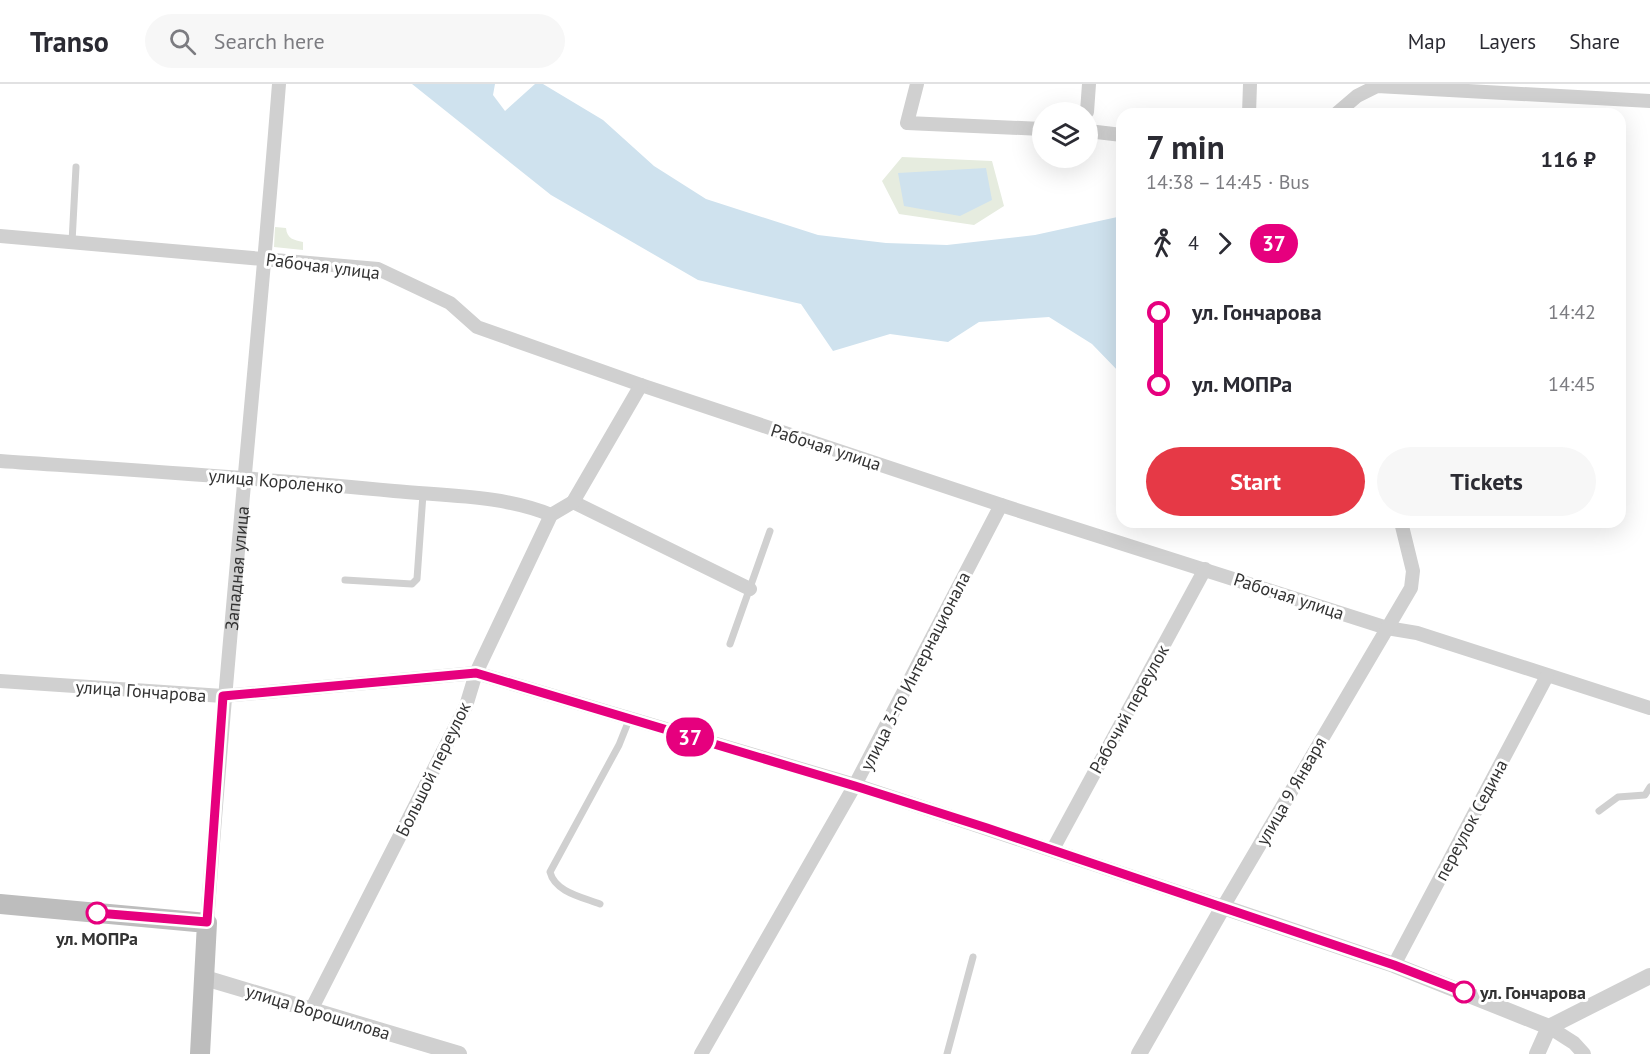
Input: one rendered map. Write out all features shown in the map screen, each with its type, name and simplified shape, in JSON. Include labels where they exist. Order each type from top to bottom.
[{"type":"main road","points":[[0,904],[207,922]]},
{"type":"main road","name":"Западная улица","points":[[200,1054],[207,922]]},
{"type":"street","name":"Западная улица","points":[[207,922],[223,696],[265,259],[279,84]]},
{"type":"street","points":[[917,84],[907,123],[1032,129]]},
{"type":"street","points":[[1088,102],[1089,84]]},
{"type":"street","points":[[1249,108],[1250,84]]},
{"type":"street","points":[[1343,108],[1357,96],[1379,85],[1650,101]]},
{"type":"street","points":[[1098,132],[1116,134]]},
{"type":"street","name":"Рабочая улица","points":[[0,236],[378,269],[450,303],[477,327],[641,385],[1001,505],[1387,628],[1417,633],[1650,708]]},
{"type":"street","points":[[551,515],[573,502],[641,385]]},
{"type":"street","name":"улица Короленко","points":[[0,461],[243,477],[506,502],[532,507],[551,515]]},
{"type":"street","points":[[573,502],[750,589]]},
{"type":"street","name":"улица 3-го Интернационала","points":[[701,1054],[855,786],[1001,505]]},
{"type":"street","name":"Большой переулок","points":[[311,1010],[466,706],[476,673],[551,515]]},
{"type":"street","name":"улица 9 Января","points":[[1139,1054],[1411,588],[1413,571],[1402,528]]},
{"type":"street","name":"Рабочий переулок","points":[[1053,849],[1205,569]]},
{"type":"street","name":"улица Гончарова","points":[[0,681],[223,696],[476,673],[855,786],[1053,849],[1394,965],[1549,1028]]},
{"type":"street","name":"переулок Седина","points":[[1394,965],[1548,676]]},
{"type":"street","points":[[1537,1054],[1549,1028],[1650,976]]},
{"type":"street","name":"улица Ворошилова","points":[[205,978],[311,1010],[429,1050],[459,1054]]},
{"type":"street","points":[[1549,1028],[1574,1043],[1584,1054]]},
{"type":"lane","points":[[72,242],[76,167]]},
{"type":"lane","points":[[345,580],[412,584],[417,579],[423,494]]},
{"type":"lane","points":[[730,644],[771,531]]},
{"type":"lane","points":[[600,904],[552,882],[550,872],[619,745],[629,720]]},
{"type":"lane","points":[[1599,811],[1618,797],[1645,795],[1650,787]]},
{"type":"lane","points":[[947,1054],[973,957]]},
{"type":"shaded area","points":[[902,157],[992,161],[1004,206],[974,225],[899,214],[882,181]]},
{"type":"shaded area","points":[[275,227],[286,228],[289,237],[303,242],[303,250],[274,247]]},
{"type":"water","points":[[412,84],[495,84],[493,95],[505,111],[535,84],[543,84],[603,120],[654,166],[706,199],[818,235],[886,243],[947,245],[1035,235],[1116,217],[1116,369],[1092,344],[1049,317],[979,322],[948,342],[890,334],[833,351],[801,304],[698,280],[551,195]]},
{"type":"water","points":[[986,168],[992,200],[960,216],[904,206],[898,173]]},
{"type":"bus line","name":"37","points":[[97,913],[207,922],[223,696],[476,673],[855,786],[1053,849],[1394,965],[1464,992]]},
{"type":"place","name":"ул. МОПРа","points":[[97,913]]},
{"type":"place","name":"ул. Гончарова","points":[[1464,992]]}]
